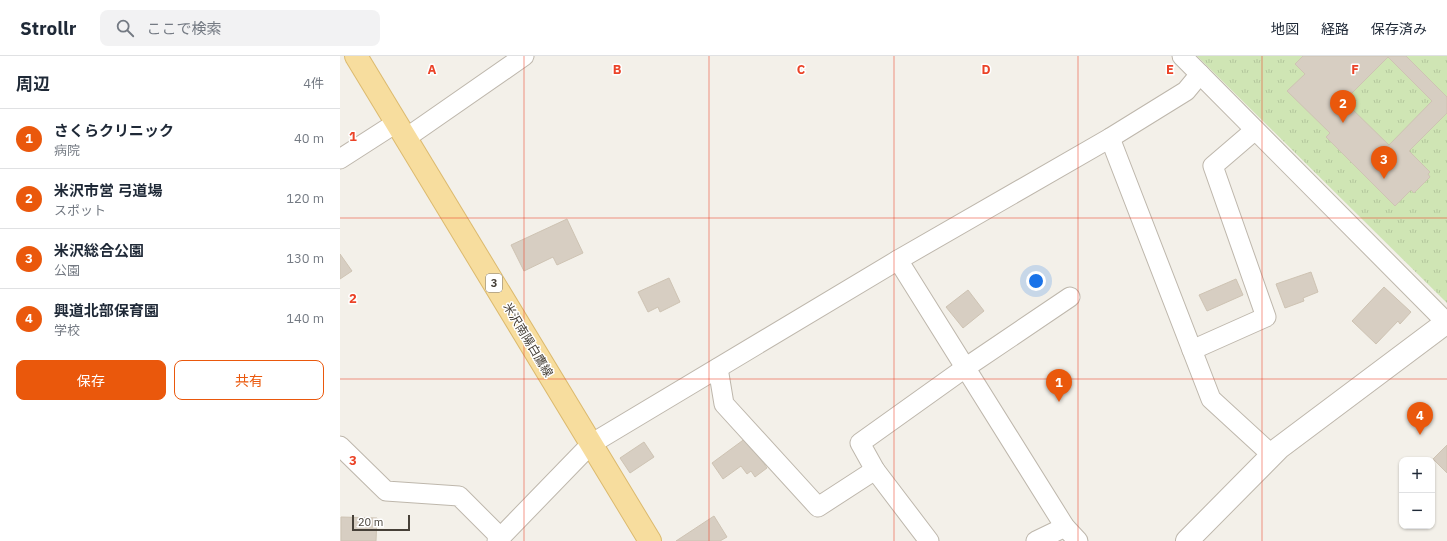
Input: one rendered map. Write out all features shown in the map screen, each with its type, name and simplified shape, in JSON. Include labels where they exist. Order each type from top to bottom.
[{"type":"main road","name":"米沢南陽白鷹線","points":[[356,56],[650,541]]},
{"type":"street","points":[[340,159],[401,130],[524,56]]},
{"type":"street","points":[[1182,56],[1447,322],[1279,448],[1187,541]]},
{"type":"street","points":[[340,446],[386,491],[459,496],[499,539],[591,444],[898,260],[1110,138],[1186,91],[1200,74]]},
{"type":"street","points":[[1192,350],[1266,317],[1213,166],[1255,130]]},
{"type":"street","points":[[1110,138],[1210,399],[1272,455]]},
{"type":"street","points":[[898,260],[1065,527],[1078,541]]},
{"type":"street","points":[[929,541],[875,470],[860,443],[965,368],[1070,297]]},
{"type":"street","points":[[718,368],[724,404],[818,507],[875,470]]},
{"type":"street","points":[[1036,541],[1065,527]]},
{"type":"green space","points":[[1197,56],[1447,56],[1447,303]]},
{"type":"building","points":[[1303,56],[1406,56],[1447,97],[1447,113],[1409,151],[1430,172],[1428,174],[1430,177],[1414,193],[1411,190],[1395,206],[1326,137],[1330,133],[1287,91],[1305,74],[1295,64]],"holes":[[[1388,57],[1432,101],[1389,145],[1348,105],[1351,102],[1347,98]]]},
{"type":"building","points":[[567,219],[583,253],[557,265],[553,257],[524,271],[511,245]]},
{"type":"building","points":[[340,254],[352,271],[340,279]]},
{"type":"building","points":[[1311,272],[1318,292],[1303,298],[1304,301],[1285,308],[1276,284]]},
{"type":"building","points":[[669,278],[680,302],[660,312],[658,307],[648,312],[638,292]]},
{"type":"building","points":[[1236,279],[1243,295],[1207,311],[1199,295]]},
{"type":"building","points":[[1384,287],[1411,312],[1400,324],[1398,321],[1376,344],[1352,321]]},
{"type":"building","points":[[968,290],[984,311],[963,328],[946,307]]},
{"type":"building","points":[[746,438],[767,468],[755,477],[751,471],[747,474],[741,466],[723,479],[712,463]]},
{"type":"building","points":[[644,442],[654,457],[630,473],[620,458]]},
{"type":"building","points":[[1447,445],[1447,473],[1435,461],[1435,457]]},
{"type":"building","points":[[714,516],[727,537],[720,541],[676,541]]},
{"type":"building","points":[[341,517],[377,518],[376,541],[341,541]]},
{"type":"place","name":"米沢市営 弓道場","points":[[1343,123]]},
{"type":"place","name":"米沢総合公園","points":[[1384,179]]},
{"type":"place","name":"さくらクリニック","points":[[1059,402]]},
{"type":"place","name":"興道北部保育園","points":[[1420,435]]}]
